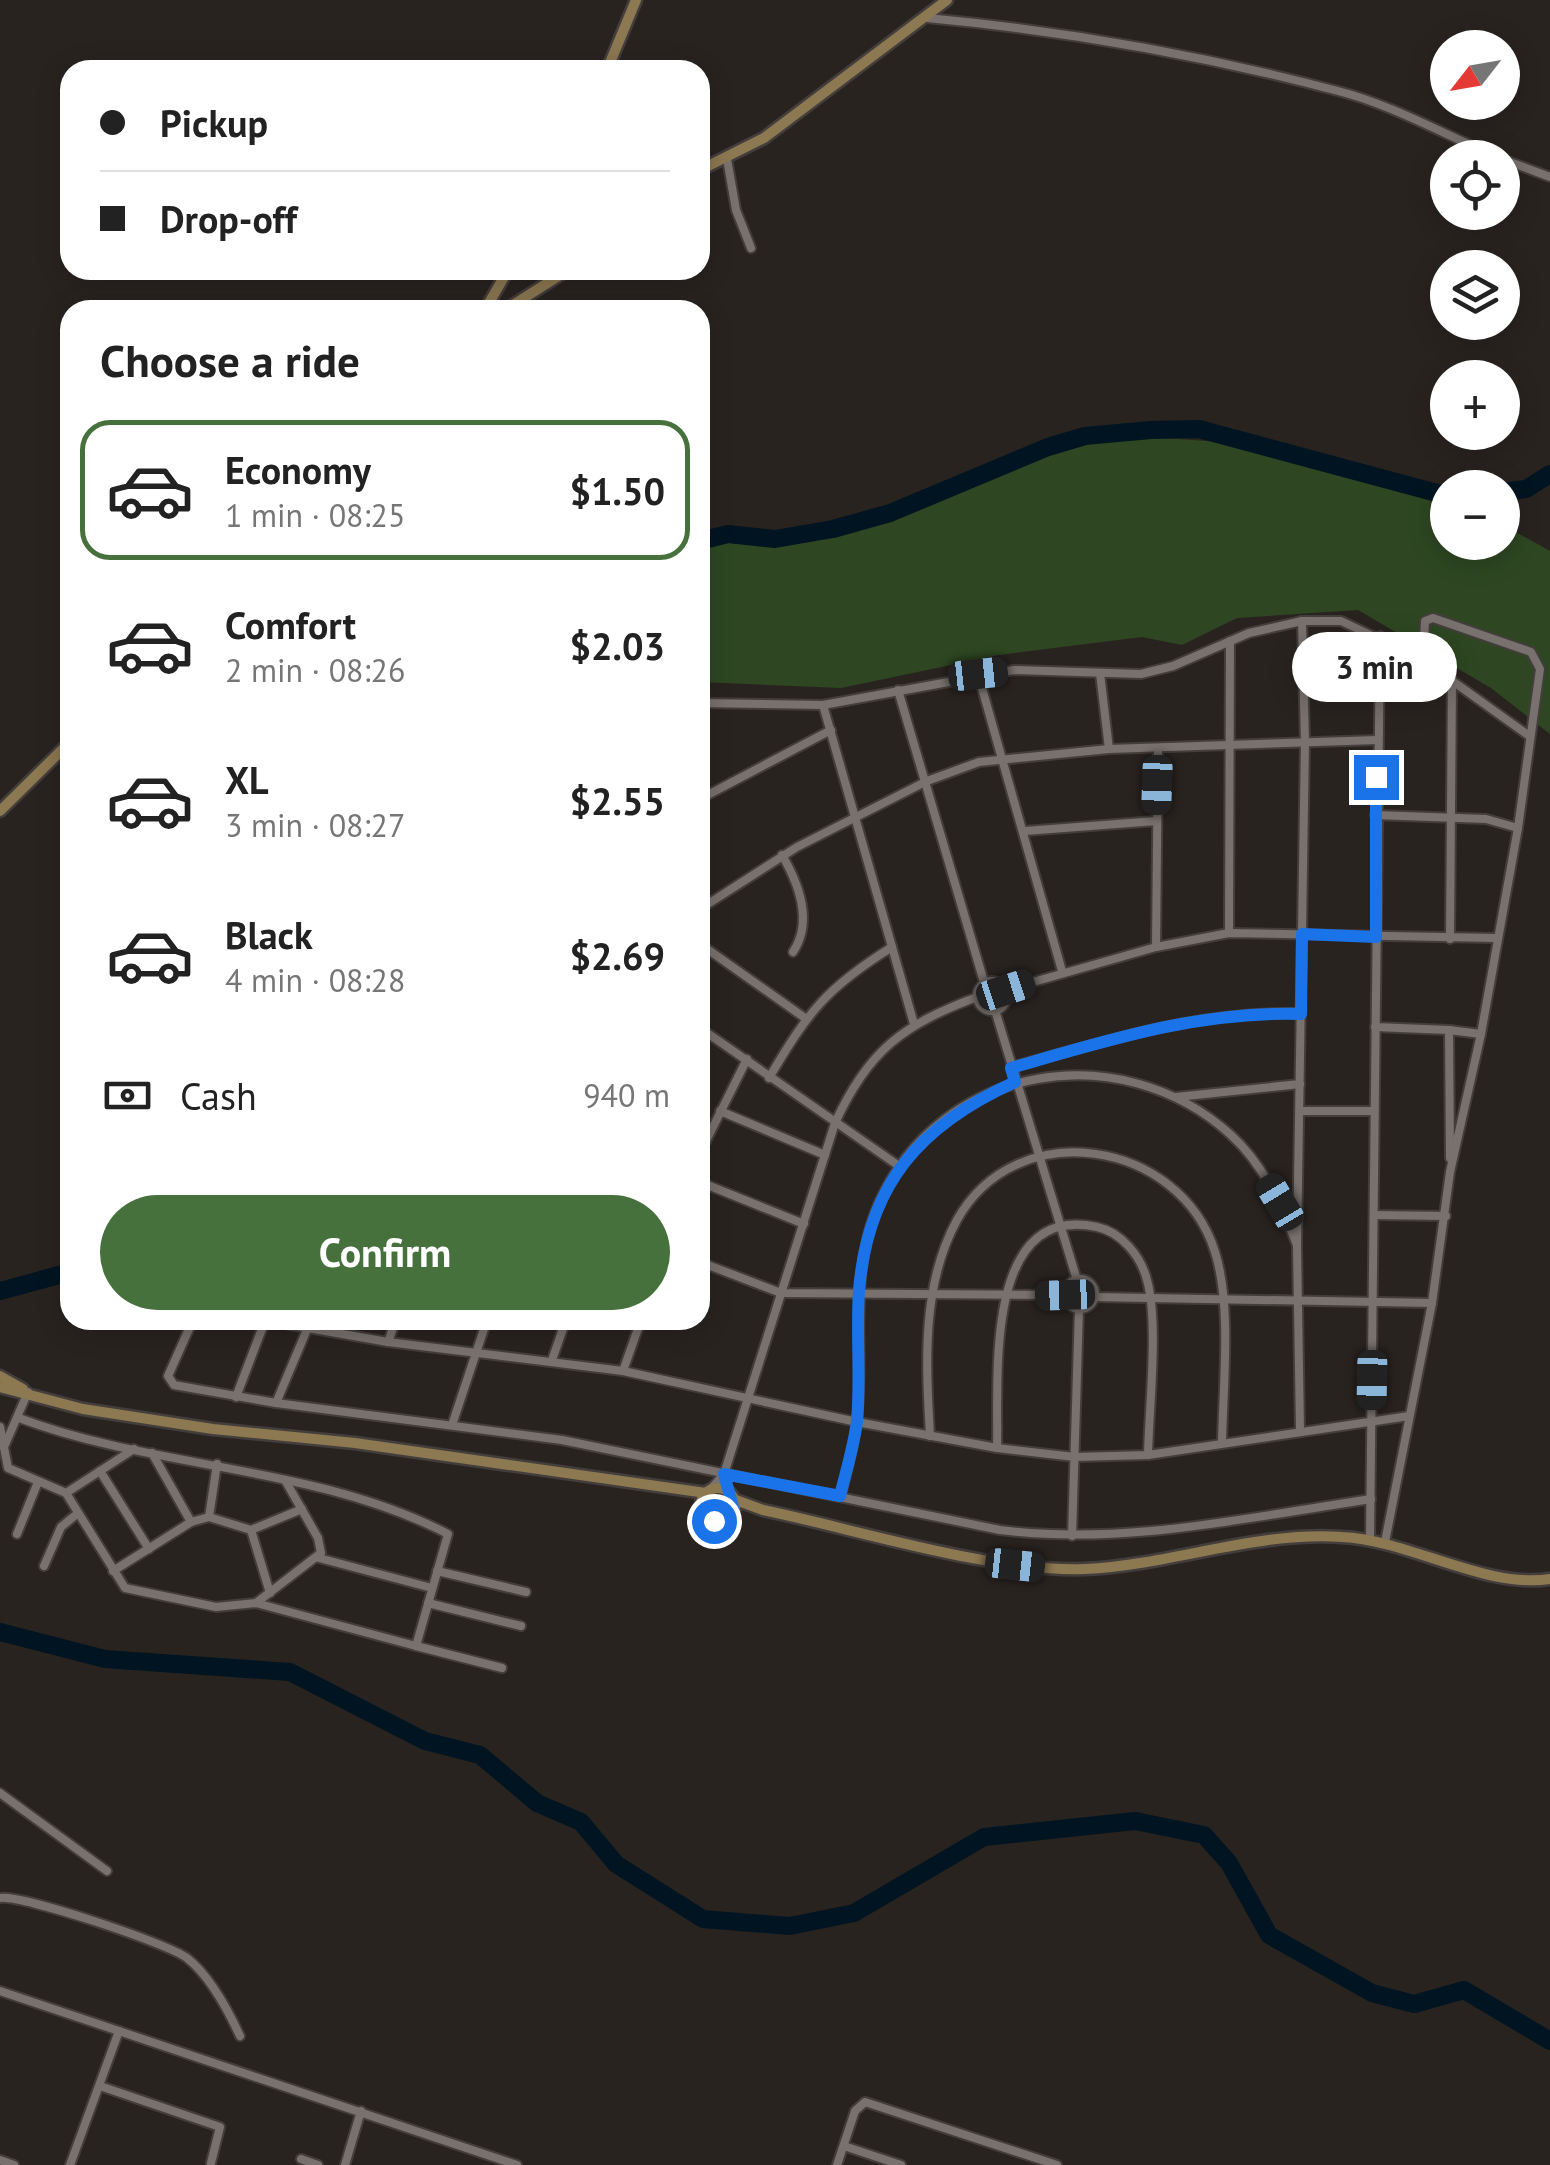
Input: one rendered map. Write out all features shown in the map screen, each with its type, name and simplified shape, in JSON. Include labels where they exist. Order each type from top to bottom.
[{"type":"main road","points":[[611,60],[636,0]]},
{"type":"main road","points":[[710,166],[764,138],[947,0]]},
{"type":"main road","points":[[522,300],[552,280]]},
{"type":"main road","points":[[0,811],[60,752]]},
{"type":"main road","points":[[0,1376],[28,1392]]},
{"type":"main road","points":[[0,1387],[83,1409],[214,1429],[466,1457],[679,1492],[730,1495],[763,1510],[1042,1568],[1159,1561],[1277,1540],[1370,1539],[1513,1578],[1550,1579]]},
{"type":"main road","points":[[679,1492],[714,1521],[763,1510]]},
{"type":"main road","points":[[702,1508],[708,1492]]},
{"type":"main road","points":[[730,1495],[730,1516]]},
{"type":"street","points":[[927,18],[1053,30],[1220,61],[1344,93],[1458,140]]},
{"type":"street","points":[[727,159],[736,210],[751,248]]},
{"type":"street","points":[[1520,165],[1550,177]]},
{"type":"street","points":[[1424,660],[1424,626],[1429,618],[1531,652],[1540,669],[1518,828],[1495,938],[1481,1034],[1450,1172]]},
{"type":"street","points":[[1300,1430],[1296,1245],[1305,742],[1302,621]]},
{"type":"street","points":[[710,702],[822,705],[978,674],[1051,669],[1100,673],[1159,671],[1230,641],[1302,621],[1342,621],[1424,660],[1528,735]]},
{"type":"street","points":[[1370,1539],[1375,815],[1380,636]]},
{"type":"street","points":[[1228,933],[1230,641]]},
{"type":"street","points":[[1100,673],[1109,749]]},
{"type":"street","points":[[978,674],[1005,757],[1062,972]]},
{"type":"street","points":[[1450,938],[1452,680]]},
{"type":"street","points":[[708,1492],[724,1474],[834,1123],[853,1084],[874,1056],[914,1024],[976,997],[984,982],[898,690]]},
{"type":"street","points":[[822,705],[914,1024]]},
{"type":"street","points":[[710,795],[831,730]]},
{"type":"street","points":[[710,902],[782,855],[927,781],[1005,757],[1230,743],[1377,740]]},
{"type":"street","points":[[1156,947],[1158,750]]},
{"type":"street","points":[[1375,815],[1486,819],[1518,828]]},
{"type":"street","points":[[1025,831],[1156,821]]},
{"type":"street","points":[[782,855],[800,896],[805,927],[794,952]]},
{"type":"street","points":[[1006,990],[1156,947],[1228,933],[1495,938]]},
{"type":"street","points":[[770,1078],[805,1018],[841,980],[892,947]]},
{"type":"street","points":[[710,951],[805,1018]]},
{"type":"street","points":[[984,982],[994,981],[1006,990]]},
{"type":"street","points":[[976,997],[983,1008],[995,1010],[1004,1005],[1006,990]]},
{"type":"street","points":[[995,1010],[1058,1229],[1077,1280]]},
{"type":"street","points":[[1011,1068],[1177,1021],[1236,1013],[1301,1014]]},
{"type":"street","points":[[1375,1027],[1481,1034]]},
{"type":"street","points":[[1385,1542],[1446,1216],[1450,1172],[1449,1030]]},
{"type":"street","points":[[710,1035],[899,1166]]},
{"type":"street","points":[[710,1132],[747,1059]]},
{"type":"street","points":[[840,1496],[857,1422],[859,1292],[870,1227],[899,1166],[959,1111],[1015,1082],[1089,1073],[1130,1080],[1176,1097],[1235,1138],[1280,1202],[1296,1245]]},
{"type":"street","points":[[1176,1097],[1300,1084]]},
{"type":"street","points":[[1301,1111],[1374,1110]]},
{"type":"street","points":[[720,1111],[825,1155]]},
{"type":"street","points":[[930,1436],[928,1316],[959,1216],[990,1184],[1038,1158],[1074,1151],[1104,1153],[1144,1166],[1174,1188],[1207,1232],[1216,1254],[1222,1301],[1222,1442]]},
{"type":"street","points":[[710,1186],[804,1224]]},
{"type":"street","points":[[1374,1215],[1446,1216]]},
{"type":"street","points":[[997,1448],[1004,1297],[1021,1256],[1032,1243],[1058,1229],[1098,1227],[1118,1236],[1140,1263],[1150,1300],[1148,1455]]},
{"type":"street","points":[[710,1266],[781,1292],[1065,1295],[1078,1309],[1072,1536]]},
{"type":"street","points":[[1065,1295],[1077,1280]]},
{"type":"street","points":[[1077,1280],[1090,1284],[1094,1298],[1089,1306],[1078,1309]]},
{"type":"street","points":[[1094,1298],[1432,1303]]},
{"type":"street","points":[[189,1330],[168,1379],[174,1385],[236,1398],[562,1440],[1000,1530],[1072,1536],[1134,1533],[1371,1499]]},
{"type":"street","points":[[236,1398],[260,1330]]},
{"type":"street","points":[[276,1403],[306,1330]]},
{"type":"street","points":[[335,1330],[388,1342],[623,1371],[930,1436],[1075,1457],[1148,1455],[1372,1418],[1410,1416]]},
{"type":"street","points":[[388,1342],[392,1330]]},
{"type":"street","points":[[452,1426],[484,1330]]},
{"type":"street","points":[[552,1360],[562,1330]]},
{"type":"street","points":[[623,1371],[637,1330]]},
{"type":"street","points":[[4,1447],[28,1392]]},
{"type":"street","points":[[19,1418],[83,1440],[285,1480],[405,1514],[448,1534],[416,1646]]},
{"type":"street","points":[[0,1427],[8,1468],[0,1478]]},
{"type":"street","points":[[66,1492],[136,1448]]},
{"type":"street","points":[[152,1452],[190,1522]]},
{"type":"street","points":[[209,1517],[217,1464]]},
{"type":"street","points":[[8,1468],[66,1492],[125,1588],[216,1608],[256,1603],[502,1668]]},
{"type":"street","points":[[100,1471],[148,1548]]},
{"type":"street","points":[[724,1474],[730,1495]]},
{"type":"street","points":[[285,1480],[318,1538],[319,1558]]},
{"type":"street","points":[[17,1534],[38,1482]]},
{"type":"street","points":[[113,1571],[190,1522],[209,1517],[251,1530],[302,1509]]},
{"type":"street","points":[[44,1566],[61,1526],[78,1513]]},
{"type":"street","points":[[251,1530],[270,1593]]},
{"type":"street","points":[[319,1558],[432,1588]]},
{"type":"street","points":[[256,1603],[319,1558]]},
{"type":"street","points":[[438,1570],[526,1592]]},
{"type":"street","points":[[428,1603],[521,1626]]},
{"type":"street","points":[[0,1792],[107,1871]]},
{"type":"street","points":[[0,1898],[51,1909],[179,1954],[212,1988],[240,2036]]},
{"type":"street","points":[[0,1992],[517,2165]]},
{"type":"street","points":[[70,2165],[119,2031]]},
{"type":"street","points":[[100,2086],[220,2127],[211,2163]]},
{"type":"street","points":[[837,2165],[858,2106],[870,2102],[1057,2165]]},
{"type":"street","points":[[345,2165],[361,2111]]},
{"type":"street","points":[[844,2146],[900,2165]]},
{"type":"street","points":[[0,2160],[14,2165]]},
{"type":"street","points":[[301,2160],[318,2165]]},
{"type":"green space","points":[[1078,432],[1221,442],[1430,497],[1430,560],[1520,560],[1520,534],[1550,551],[1550,734],[1491,688],[1358,610],[1237,618],[1182,645],[1142,637],[999,655],[841,688],[710,682],[710,544],[852,518]]},
{"type":"waterway","points":[[710,538],[728,534],[775,539],[833,529],[890,513],[1048,447],[1085,436],[1151,430],[1199,429],[1430,491]]},
{"type":"waterway","points":[[1520,490],[1550,474]]},
{"type":"waterway","points":[[0,1291],[60,1275]]},
{"type":"waterway","points":[[0,1632],[105,1659],[290,1672],[425,1741],[480,1755],[537,1803],[581,1822],[616,1864],[703,1919],[790,1926],[854,1913],[984,1837],[1135,1821],[1204,1835],[1229,1863],[1269,1935],[1372,1993],[1414,2004],[1464,1990],[1550,2041]]},
{"type":"route","points":[[714,1521],[726,1520],[734,1511],[734,1498],[724,1474],[840,1496],[857,1422],[859,1292],[865,1245],[880,1200],[899,1166],[939,1126],[984,1096],[1015,1082],[1011,1068],[1177,1021],[1236,1013],[1301,1014],[1302,934],[1376,937],[1376,777]]}]
